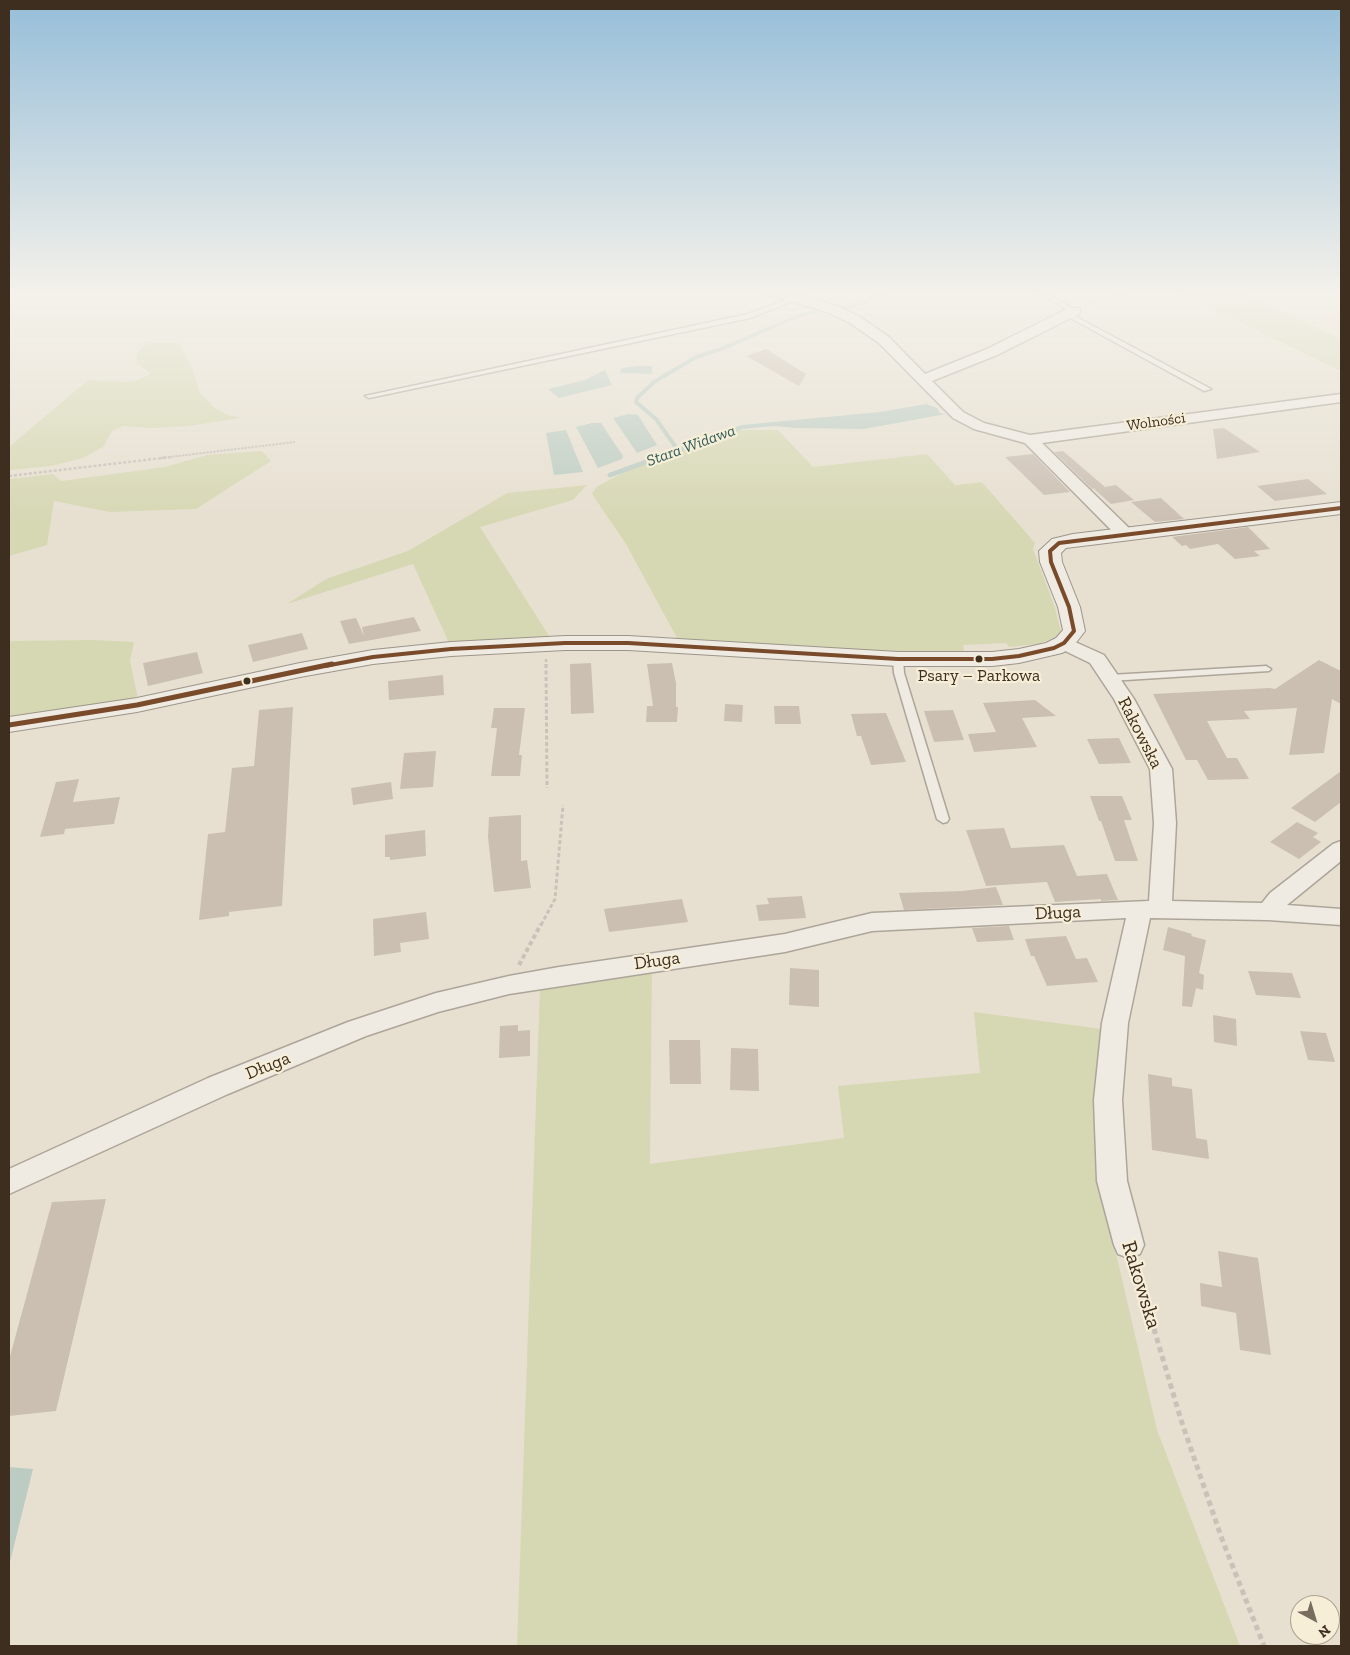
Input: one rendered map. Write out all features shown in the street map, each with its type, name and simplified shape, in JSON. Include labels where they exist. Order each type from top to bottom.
[{"type":"street","name":"Wolności","points":[[913,368],[946,405],[963,419],[1007,436],[1030,440],[1341,398]]},
{"type":"street","points":[[924,379],[951,368]]},
{"type":"street","points":[[1030,440],[1125,534]]},
{"type":"street","points":[[9,725],[137,705],[300,670],[373,657],[443,650],[545,644],[656,644],[898,659],[992,659],[1041,652],[1064,643],[1074,631],[1074,624],[1051,562],[1050,551],[1065,541],[1341,508]]},
{"type":"street","name":"Rakowska","points":[[1064,643],[1097,659],[1124,699],[1161,769],[1166,822],[1149,909],[1137,929],[1115,1023],[1108,1100],[1112,1181],[1129,1246]]},
{"type":"street","points":[[1268,912],[1278,899],[1341,850]]},
{"type":"street","name":"Długa","points":[[9,1182],[218,1086],[357,1029],[436,1003],[509,985],[785,942],[872,922],[1149,909],[1268,912],[1341,917]]},
{"type":"lane","points":[[369,396],[501,368]]},
{"type":"lane","points":[[1170,368],[1207,389]]},
{"type":"lane","points":[[898,659],[902,683],[943,819]]},
{"type":"lane","points":[[1110,678],[1266,669]]},
{"type":"path","points":[[9,476],[295,442]]},
{"type":"path","points":[[545,644],[548,691],[547,788]]},
{"type":"path","points":[[509,985],[555,898],[562,805]]},
{"type":"path","name":"Rakowska","points":[[1129,1246],[1181,1420],[1222,1539],[1264,1646]]},
{"type":"green space","points":[[144,368],[192,368],[200,393],[215,408],[228,415],[241,418],[188,426],[150,428],[123,426],[112,431],[103,447],[83,458],[51,466],[9,470],[9,447],[88,380],[132,382],[151,374]]},
{"type":"green space","points":[[733,430],[778,430],[813,467],[927,454],[955,485],[982,482],[1035,543],[1033,549],[1054,605],[1061,631],[1054,638],[1038,644],[1009,647],[1006,643],[963,645],[964,650],[957,654],[875,651],[677,638],[626,544],[592,494],[596,487],[630,469]]},
{"type":"green space","points":[[262,451],[271,461],[196,509],[110,512],[54,501],[47,545],[9,556],[9,479],[53,474],[61,481],[165,467],[207,455]]},
{"type":"green space","points":[[587,485],[573,500],[480,527],[551,639],[450,645],[413,564],[287,604],[326,579],[408,551],[507,493]]},
{"type":"green space","points":[[92,640],[134,642],[130,661],[140,708],[59,723],[9,729],[9,641]]},
{"type":"green space","points":[[652,968],[650,1164],[844,1138],[838,1086],[980,1073],[974,1012],[1102,1029],[1096,1167],[1157,1430],[1240,1646],[517,1646],[540,987]]},
{"type":"shaded area","points":[[622,368],[652,368],[652,374],[620,373]]},
{"type":"shaded area","points":[[605,370],[612,385],[559,398],[548,389],[585,380]]},
{"type":"shaded area","points":[[926,404],[937,408],[940,413],[946,414],[864,429],[774,426],[774,422],[880,412]]},
{"type":"shaded area","points":[[629,414],[638,415],[657,445],[637,453],[613,418]]},
{"type":"shaded area","points":[[601,423],[623,456],[622,459],[598,468],[576,427]]},
{"type":"shaded area","points":[[566,430],[583,472],[554,475],[546,433]]},
{"type":"shaded area","points":[[9,1467],[33,1469],[9,1566]]},
{"type":"building","points":[[768,368],[797,368],[806,374],[799,386]]},
{"type":"building","points":[[1224,428],[1260,452],[1217,459],[1213,429]]},
{"type":"building","points":[[1063,451],[1105,487],[1116,485],[1134,500],[1111,504],[1094,489],[1096,488],[1092,489],[1054,452]]},
{"type":"building","points":[[1033,454],[1070,492],[1044,495],[1005,457]]},
{"type":"building","points":[[1308,479],[1327,494],[1275,501],[1257,486]]},
{"type":"building","points":[[1161,498],[1184,519],[1155,522],[1131,502]]},
{"type":"building","points":[[1248,527],[1270,549],[1254,551],[1260,556],[1235,559],[1218,544],[1190,549],[1186,545],[1182,546],[1172,537]]},
{"type":"building","points":[[414,617],[421,631],[349,644],[340,621],[356,618],[364,636],[362,627]]},
{"type":"building","points":[[302,633],[308,649],[253,662],[248,645]]},
{"type":"building","points":[[197,652],[203,673],[148,686],[143,663]]},
{"type":"building","points":[[1319,660],[1341,671],[1341,704],[1332,699],[1324,753],[1289,755],[1297,708],[1244,711],[1250,719],[1207,721],[1227,758],[1237,758],[1249,779],[1208,780],[1197,760],[1186,760],[1153,694],[1275,689]]},
{"type":"building","points":[[591,663],[594,713],[571,714],[570,664]]},
{"type":"building","points":[[672,663],[676,683],[677,722],[646,722],[647,706],[653,706],[647,664]]},
{"type":"building","points":[[443,675],[444,695],[389,700],[388,681]]},
{"type":"building","points":[[1035,700],[1056,716],[1022,718],[1037,747],[974,752],[968,734],[996,732],[983,703]]},
{"type":"building","points":[[725,704],[743,705],[742,722],[724,721]]},
{"type":"building","points":[[774,706],[799,706],[801,724],[775,724]]},
{"type":"building","points":[[293,707],[282,906],[229,912],[229,916],[199,920],[208,834],[225,832],[232,768],[254,766],[259,710]]},
{"type":"building","points":[[494,708],[525,708],[519,755],[522,755],[520,776],[491,776],[497,728],[491,728]]},
{"type":"building","points":[[953,710],[964,740],[934,742],[924,711]]},
{"type":"building","points":[[886,713],[906,762],[871,765],[861,736],[857,736],[851,714]]},
{"type":"building","points":[[1119,738],[1131,763],[1099,764],[1087,739]]},
{"type":"building","points":[[436,751],[433,787],[400,789],[404,753]]},
{"type":"building","points":[[1341,771],[1341,802],[1315,822],[1291,808]]},
{"type":"building","points":[[79,779],[73,802],[120,797],[114,824],[65,829],[64,834],[40,837],[56,782]]},
{"type":"building","points":[[391,782],[393,799],[353,805],[351,788]]},
{"type":"building","points":[[1090,796],[1122,796],[1132,820],[1124,820],[1138,861],[1115,861]]},
{"type":"building","points":[[521,815],[521,861],[527,860],[531,888],[494,892],[488,837],[489,817]]},
{"type":"building","points":[[1297,822],[1318,833],[1313,837],[1321,842],[1299,859],[1270,842]]},
{"type":"building","points":[[1004,828],[1011,848],[1064,845],[1077,876],[1107,874],[1118,900],[1101,901],[1101,899],[1055,902],[1047,882],[986,886],[966,830]]},
{"type":"building","points":[[425,830],[426,856],[390,860],[390,857],[385,857],[385,835]]},
{"type":"building","points":[[996,887],[1003,905],[904,910],[899,893],[962,891]]},
{"type":"building","points":[[802,896],[806,918],[759,921],[756,905],[769,904],[767,898]]},
{"type":"building","points":[[682,899],[688,922],[609,932],[604,909]]},
{"type":"building","points":[[426,912],[429,939],[400,943],[401,952],[374,956],[373,919]]},
{"type":"building","points":[[1009,926],[1014,940],[977,942],[972,928]]},
{"type":"building","points":[[1168,927],[1206,940],[1199,973],[1204,975],[1203,990],[1196,988],[1192,1007],[1182,1006],[1185,956],[1163,950]]},
{"type":"building","points":[[1066,936],[1076,959],[1087,958],[1098,982],[1047,986],[1034,956],[1031,956],[1025,939]]},
{"type":"building","points":[[790,968],[819,970],[819,1007],[789,1005]]},
{"type":"building","points":[[1248,971],[1292,973],[1301,998],[1256,995]]},
{"type":"building","points":[[1213,1015],[1236,1019],[1237,1046],[1214,1042]]},
{"type":"building","points":[[518,1025],[518,1031],[530,1030],[530,1056],[499,1058],[500,1026]]},
{"type":"building","points":[[1300,1031],[1326,1033],[1335,1062],[1308,1060]]},
{"type":"building","points":[[669,1040],[700,1040],[701,1084],[670,1084]]},
{"type":"building","points":[[731,1048],[758,1049],[759,1091],[730,1090]]},
{"type":"building","points":[[1148,1074],[1172,1078],[1172,1086],[1192,1089],[1196,1138],[1207,1140],[1209,1159],[1152,1150]]},
{"type":"building","points":[[106,1199],[56,1411],[9,1416],[9,1360],[52,1202]]},
{"type":"building","points":[[1218,1251],[1258,1258],[1271,1355],[1240,1350],[1236,1313],[1201,1306],[1200,1283],[1222,1287]]},
{"type":"waterway","points":[[677,368],[654,382],[637,398],[636,402],[656,419],[677,449]]},
{"type":"waterway","name":"Stara Widawa","points":[[657,458],[742,427],[774,424]]},
{"type":"waterway","name":"Stara Widawa","points":[[610,475],[660,457]]},
{"type":"transit line","points":[[9,725],[137,705],[300,670],[373,657],[451,649],[565,643],[628,643],[898,659],[992,659],[1019,656],[1054,648],[1064,643],[1074,631],[1069,607],[1051,562],[1050,551],[1059,543],[1341,508]]},
{"type":"place","name":"Psary – Parkowa","points":[[979,659]]}]
